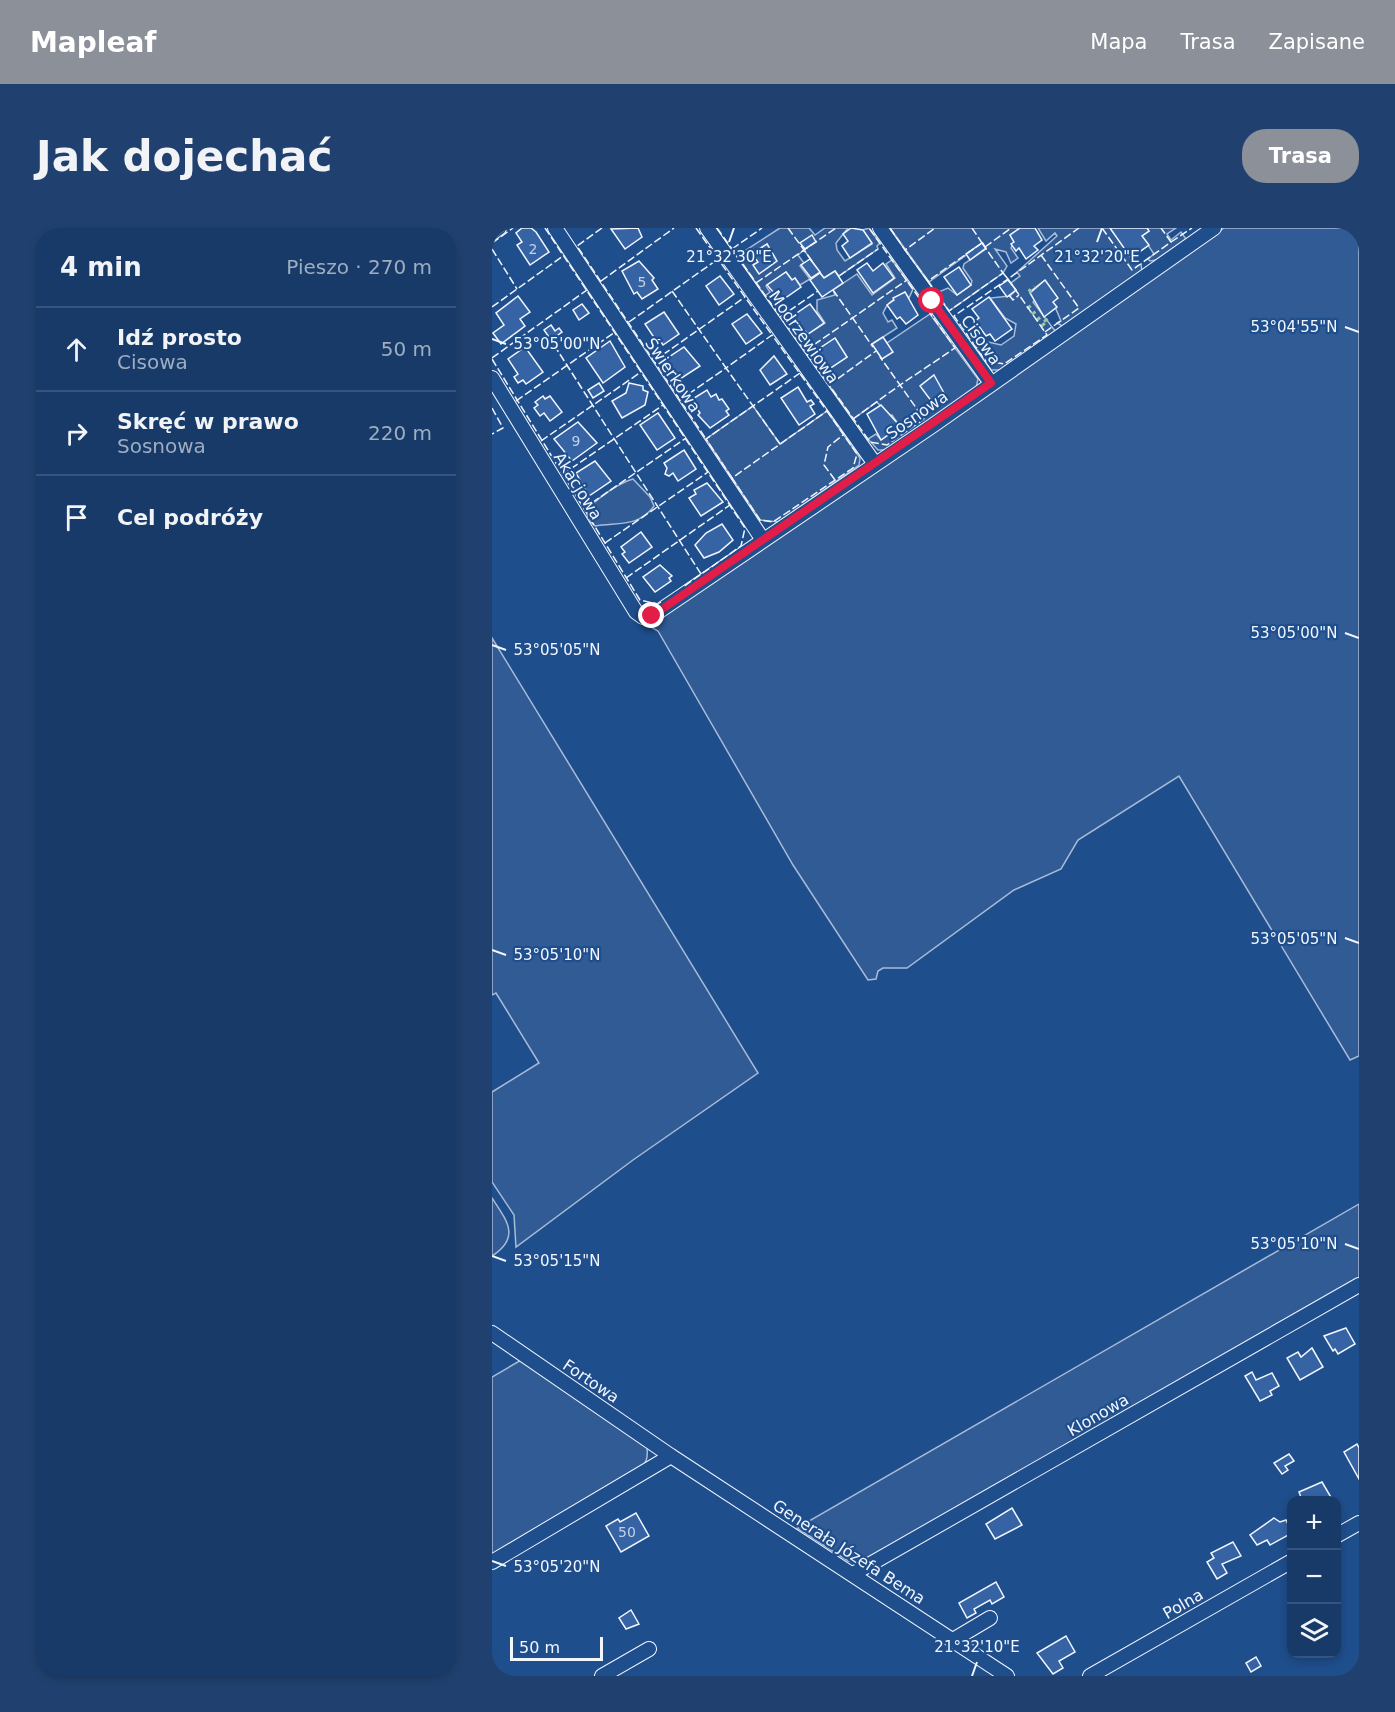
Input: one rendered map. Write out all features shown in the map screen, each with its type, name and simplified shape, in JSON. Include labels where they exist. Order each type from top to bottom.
[{"type":"street","points":[[492,233],[499,228]]},
{"type":"street","name":"Świerkowa","points":[[555,228],[763,540]]},
{"type":"street","name":"Modrzewiowa","points":[[707,228],[875,464]]},
{"type":"street","name":"Cisowa","points":[[880,228],[991,383]]},
{"type":"street","name":"Sosnowa","points":[[636,612],[643,617],[652,616],[1214,228]]},
{"type":"street","name":"Akacjowa","points":[[492,378],[636,612]]},
{"type":"street","name":"Klonowa","points":[[853,1574],[1359,1285]]},
{"type":"street","name":"Fortowa","points":[[492,1333],[671,1456]]},
{"type":"street","points":[[492,1562],[671,1456]]},
{"type":"street","name":"Generała Józefa Bema","points":[[671,1456],[1007,1676]]},
{"type":"street","points":[[1341,1533],[1359,1523]]},
{"type":"street","name":"Polna","points":[[1090,1676],[1287,1564]]},
{"type":"street","points":[[953,1640],[990,1618]]},
{"type":"street","points":[[602,1676],[649,1649]]},
{"type":"shaded area","points":[[780,228],[809,228],[815,235],[825,228],[848,228],[836,243],[837,250],[845,261],[872,244],[863,230],[869,228],[880,243],[877,246],[878,249],[839,276],[835,271],[824,278],[804,250],[798,255],[804,263],[800,266],[810,279],[800,285],[786,272],[766,286],[770,292],[765,296],[741,262],[750,256],[759,273],[776,261],[767,244],[740,260],[737,256]]},
{"type":"shaded area","points":[[890,228],[1020,228],[1010,235],[1014,242],[1011,248],[1018,258],[1011,263],[1006,252],[995,249],[1007,266],[1003,273],[949,311],[936,293],[948,288],[957,295],[971,285],[972,281],[963,268],[964,264],[986,249],[983,243],[929,282]]},
{"type":"shaded area","points":[[1038,228],[1110,228],[1131,257],[1134,256],[1141,264],[1142,272],[1064,327],[1057,323],[1061,321],[1044,281],[1032,290],[1035,300],[1033,302],[1056,332],[1001,370],[991,370],[973,344],[984,341],[1001,345],[1014,336],[1016,324],[1005,318],[990,298],[1010,296],[1016,290],[1011,283],[1020,276],[1017,272],[1057,236],[1055,233],[1046,241]]},
{"type":"shaded area","points":[[1147,228],[1176,228],[1167,234],[1171,240],[1181,232],[1186,239],[1156,260],[1150,261],[1148,259],[1154,254],[1142,236],[1149,231]]},
{"type":"shaded area","points":[[1224,228],[1359,228],[1359,1056],[1350,1060],[1179,776],[1078,840],[1061,869],[1014,890],[907,968],[883,968],[878,971],[876,979],[868,980],[793,865],[658,631],[649,626],[651,621]]},
{"type":"shaded area","points":[[892,260],[913,289],[909,298],[905,292],[890,302],[883,313],[888,322],[892,320],[897,328],[872,344],[882,359],[887,343],[930,314],[978,379],[976,388],[888,450],[878,450],[868,439],[876,434],[881,440],[900,427],[892,415],[889,416],[877,402],[853,419],[815,366],[820,362],[826,371],[847,357],[835,339],[810,358],[792,333],[805,330],[808,334],[825,323],[817,311],[817,300],[835,295],[833,290],[857,274],[872,295],[895,278],[886,264]]},
{"type":"shaded area","points":[[753,406],[780,444],[827,411],[860,458],[859,465],[779,522],[760,520],[706,439]]},
{"type":"shaded area","points":[[633,479],[650,497],[654,506],[648,513],[634,521],[619,524],[595,526],[587,519],[588,508],[615,487]]},
{"type":"shaded area","points":[[492,638],[758,1073],[633,1160],[516,1247],[514,1215],[492,1182],[492,1092],[539,1063],[496,993],[492,995]]},
{"type":"shaded area","points":[[492,1198],[506,1221],[509,1235],[501,1249],[492,1256]]},
{"type":"shaded area","points":[[1359,1204],[1359,1280],[859,1563],[848,1561],[797,1528]]},
{"type":"shaded area","points":[[523,1359],[647,1447],[647,1457],[638,1470],[492,1554],[492,1377]]},
{"type":"building","points":[[522,228],[531,228],[536,232],[549,252],[530,265],[517,245],[522,242],[516,233]]},
{"type":"building","points":[[638,228],[642,237],[625,249],[611,229]]},
{"type":"building","points":[[851,228],[863,230],[872,243],[850,258],[842,246],[848,241],[843,234]]},
{"type":"building","points":[[1020,228],[1035,228],[1042,240],[1034,246],[1038,250],[1026,259],[1019,248],[1016,251],[1011,244],[1014,242],[1010,235]]},
{"type":"building","points":[[1110,228],[1147,228],[1149,231],[1142,236],[1149,245],[1131,258]]},
{"type":"building","points":[[812,235],[816,242],[805,249],[800,243]]},
{"type":"building","points":[[982,243],[986,248],[970,260],[966,254]]},
{"type":"building","points":[[767,244],[777,261],[759,274],[753,265],[758,262],[752,254]]},
{"type":"building","points":[[810,259],[820,272],[811,278],[801,265]]},
{"type":"building","points":[[639,261],[654,278],[652,280],[658,289],[642,299],[637,292],[634,294],[622,271]]},
{"type":"building","points":[[867,263],[873,271],[883,263],[894,278],[873,293],[857,270]]},
{"type":"building","points":[[959,267],[971,285],[957,295],[944,277]]},
{"type":"building","points":[[835,271],[843,283],[822,297],[810,280],[820,273],[824,278]]},
{"type":"building","points":[[786,272],[792,280],[795,278],[801,287],[781,301],[767,285]]},
{"type":"building","points":[[720,276],[734,294],[719,305],[706,286]]},
{"type":"building","points":[[1008,280],[1016,290],[1007,297],[999,286]]},
{"type":"building","points":[[1045,280],[1058,298],[1053,302],[1057,307],[1044,317],[1030,293]]},
{"type":"building","points":[[905,292],[918,315],[906,324],[900,317],[897,319],[887,305],[894,300],[893,298]]},
{"type":"building","points":[[518,296],[530,312],[520,319],[525,326],[501,344],[493,333],[504,325],[496,313]]},
{"type":"building","points":[[989,297],[1012,329],[995,341],[990,334],[986,336],[975,321],[979,318],[972,309]]},
{"type":"building","points":[[582,304],[589,313],[579,320],[573,310]]},
{"type":"building","points":[[810,304],[824,323],[808,334],[797,323],[799,322],[794,315]]},
{"type":"building","points":[[664,312],[679,334],[663,345],[660,340],[657,342],[645,324]]},
{"type":"building","points":[[747,314],[762,333],[746,344],[732,324]]},
{"type":"building","points":[[551,325],[555,331],[559,328],[562,332],[551,340],[544,330]]},
{"type":"building","points":[[883,337],[893,352],[882,359],[872,344]]},
{"type":"building","points":[[835,338],[847,357],[826,371],[820,362],[823,359],[817,350]]},
{"type":"building","points":[[610,341],[625,367],[603,383],[586,358]]},
{"type":"building","points":[[525,347],[543,372],[526,384],[523,380],[518,383],[514,377],[518,374],[508,359]]},
{"type":"building","points":[[684,347],[700,366],[680,379],[666,359]]},
{"type":"building","points":[[774,356],[787,374],[770,385],[760,370]]},
{"type":"building","points":[[934,375],[944,393],[932,402],[920,386]]},
{"type":"building","points":[[599,383],[604,391],[593,398],[588,390]]},
{"type":"building","points":[[629,383],[643,386],[643,390],[648,392],[645,405],[622,418],[612,401],[626,393]]},
{"type":"building","points":[[798,387],[807,402],[811,400],[814,404],[810,406],[815,414],[799,425],[781,398]]},
{"type":"building","points":[[707,390],[711,397],[716,394],[719,400],[722,399],[729,409],[726,411],[729,415],[710,428],[698,415],[700,413],[691,400]]},
{"type":"building","points":[[543,396],[545,399],[550,396],[562,412],[550,421],[544,413],[540,416],[534,408],[538,405],[535,402]]},
{"type":"building","points":[[881,405],[900,426],[881,440],[867,414]]},
{"type":"building","points":[[658,413],[675,438],[657,450],[640,425]]},
{"type":"building","points":[[578,422],[597,443],[572,461],[554,439]]},
{"type":"building","points":[[684,450],[696,469],[678,481],[673,473],[669,476],[665,474],[667,468],[664,463]]},
{"type":"building","points":[[595,461],[611,481],[589,496],[576,473]]},
{"type":"building","points":[[707,483],[723,502],[701,516],[689,498],[696,494],[694,490]]},
{"type":"building","points":[[722,524],[733,540],[719,552],[704,558],[695,545],[706,533]]},
{"type":"building","points":[[641,532],[652,547],[629,563],[622,554],[625,552],[621,547]]},
{"type":"building","points":[[660,565],[672,576],[669,578],[671,581],[655,592],[643,577]]},
{"type":"building","points":[[1346,1328],[1355,1344],[1338,1354],[1335,1349],[1333,1351],[1324,1336]]},
{"type":"building","points":[[1312,1348],[1323,1367],[1300,1380],[1287,1358],[1298,1352],[1301,1357]]},
{"type":"building","points":[[1252,1372],[1256,1380],[1272,1373],[1279,1386],[1270,1391],[1272,1395],[1260,1401],[1245,1376]]},
{"type":"building","points":[[1357,1444],[1359,1448],[1359,1479],[1344,1452]]},
{"type":"building","points":[[1289,1454],[1294,1461],[1285,1466],[1288,1470],[1282,1474],[1274,1463]]},
{"type":"building","points":[[1322,1482],[1330,1496],[1300,1496],[1299,1492]]},
{"type":"building","points":[[1012,1508],[1022,1525],[995,1539],[986,1524]]},
{"type":"building","points":[[636,1513],[649,1536],[621,1552],[606,1526],[618,1519],[620,1522]]},
{"type":"building","points":[[1274,1518],[1280,1522],[1286,1520],[1287,1522],[1287,1536],[1270,1545],[1267,1540],[1257,1545],[1250,1535]]},
{"type":"building","points":[[1233,1542],[1241,1556],[1222,1564],[1227,1573],[1217,1579],[1207,1562],[1214,1558],[1211,1553]]},
{"type":"building","points":[[996,1582],[1004,1597],[992,1604],[990,1600],[974,1609],[976,1613],[967,1618],[959,1603]]},
{"type":"building","points":[[631,1610],[639,1624],[626,1629],[619,1618]]},
{"type":"building","points":[[1066,1636],[1075,1652],[1059,1661],[1063,1668],[1053,1674],[1037,1653]]},
{"type":"building","points":[[1256,1657],[1261,1666],[1251,1672],[1246,1663]]},
{"type":"hedge","points":[[1029,292],[1035,287]]},
{"type":"hedge","points":[[1028,306],[1045,327]]},
{"type":"hedge","points":[[1045,319],[1049,325]]},
{"type":"fence","points":[[492,243],[513,228]]},
{"type":"fence","points":[[545,228],[745,528],[741,546],[683,587]]},
{"type":"fence","points":[[602,228],[577,246],[680,400]]},
{"type":"fence","points":[[601,281],[674,228]]},
{"type":"fence","points":[[696,228],[772,335]]},
{"type":"fence","points":[[717,228],[870,442],[887,445],[924,419],[900,385],[955,348],[869,228]]},
{"type":"fence","points":[[732,249],[762,228]]},
{"type":"fence","points":[[788,228],[812,261]]},
{"type":"fence","points":[[756,283],[836,228]]},
{"type":"fence","points":[[890,228],[905,250]]},
{"type":"fence","points":[[928,281],[905,250],[935,228]]},
{"type":"fence","points":[[972,228],[982,243]]},
{"type":"fence","points":[[985,247],[1011,228]]},
{"type":"fence","points":[[1003,273],[1008,279],[1079,228]]},
{"type":"fence","points":[[1102,228],[1132,270],[1171,242],[1161,228]]},
{"type":"fence","points":[[1171,242],[1192,228]]},
{"type":"fence","points":[[982,243],[1003,273],[949,311],[928,281],[982,243]]},
{"type":"fence","points":[[492,249],[517,289]]},
{"type":"fence","points":[[839,276],[878,249]]},
{"type":"fence","points":[[1041,255],[1079,308],[1045,332]]},
{"type":"fence","points":[[492,307],[563,256]]},
{"type":"fence","points":[[629,322],[718,259]]},
{"type":"fence","points":[[1008,279],[1047,335],[1004,364],[986,361],[954,316],[1008,279]]},
{"type":"fence","points":[[805,351],[907,280]]},
{"type":"fence","points":[[492,358],[587,290]]},
{"type":"fence","points":[[833,290],[873,347]]},
{"type":"fence","points":[[672,291],[726,368],[680,400],[706,439]]},
{"type":"fence","points":[[780,317],[818,291]]},
{"type":"fence","points":[[1009,295],[1013,300],[1019,295]]},
{"type":"fence","points":[[654,361],[745,297]]},
{"type":"fence","points":[[516,401],[615,332]]},
{"type":"fence","points":[[780,444],[726,368],[772,335],[827,411]]},
{"type":"fence","points":[[554,345],[701,574]]},
{"type":"fence","points":[[829,385],[876,351]]},
{"type":"fence","points":[[853,419],[900,385],[880,357]]},
{"type":"fence","points":[[492,359],[640,600],[658,604],[661,602]]},
{"type":"fence","points":[[541,441],[641,372]]},
{"type":"fence","points":[[732,478],[706,439],[800,373]]},
{"type":"fence","points":[[562,475],[663,405]]},
{"type":"fence","points":[[492,408],[503,428],[492,434]]},
{"type":"fence","points":[[827,411],[857,454],[853,468],[773,522],[760,520],[732,478],[827,411]]},
{"type":"fence","points":[[835,480],[824,465],[828,447],[843,435]]},
{"type":"fence","points":[[583,509],[686,438]]},
{"type":"fence","points":[[605,543],[708,472]]},
{"type":"fence","points":[[626,578],[730,505]]},
{"type":"route","points":[[652,616],[932,426],[991,383],[932,301]]}]
